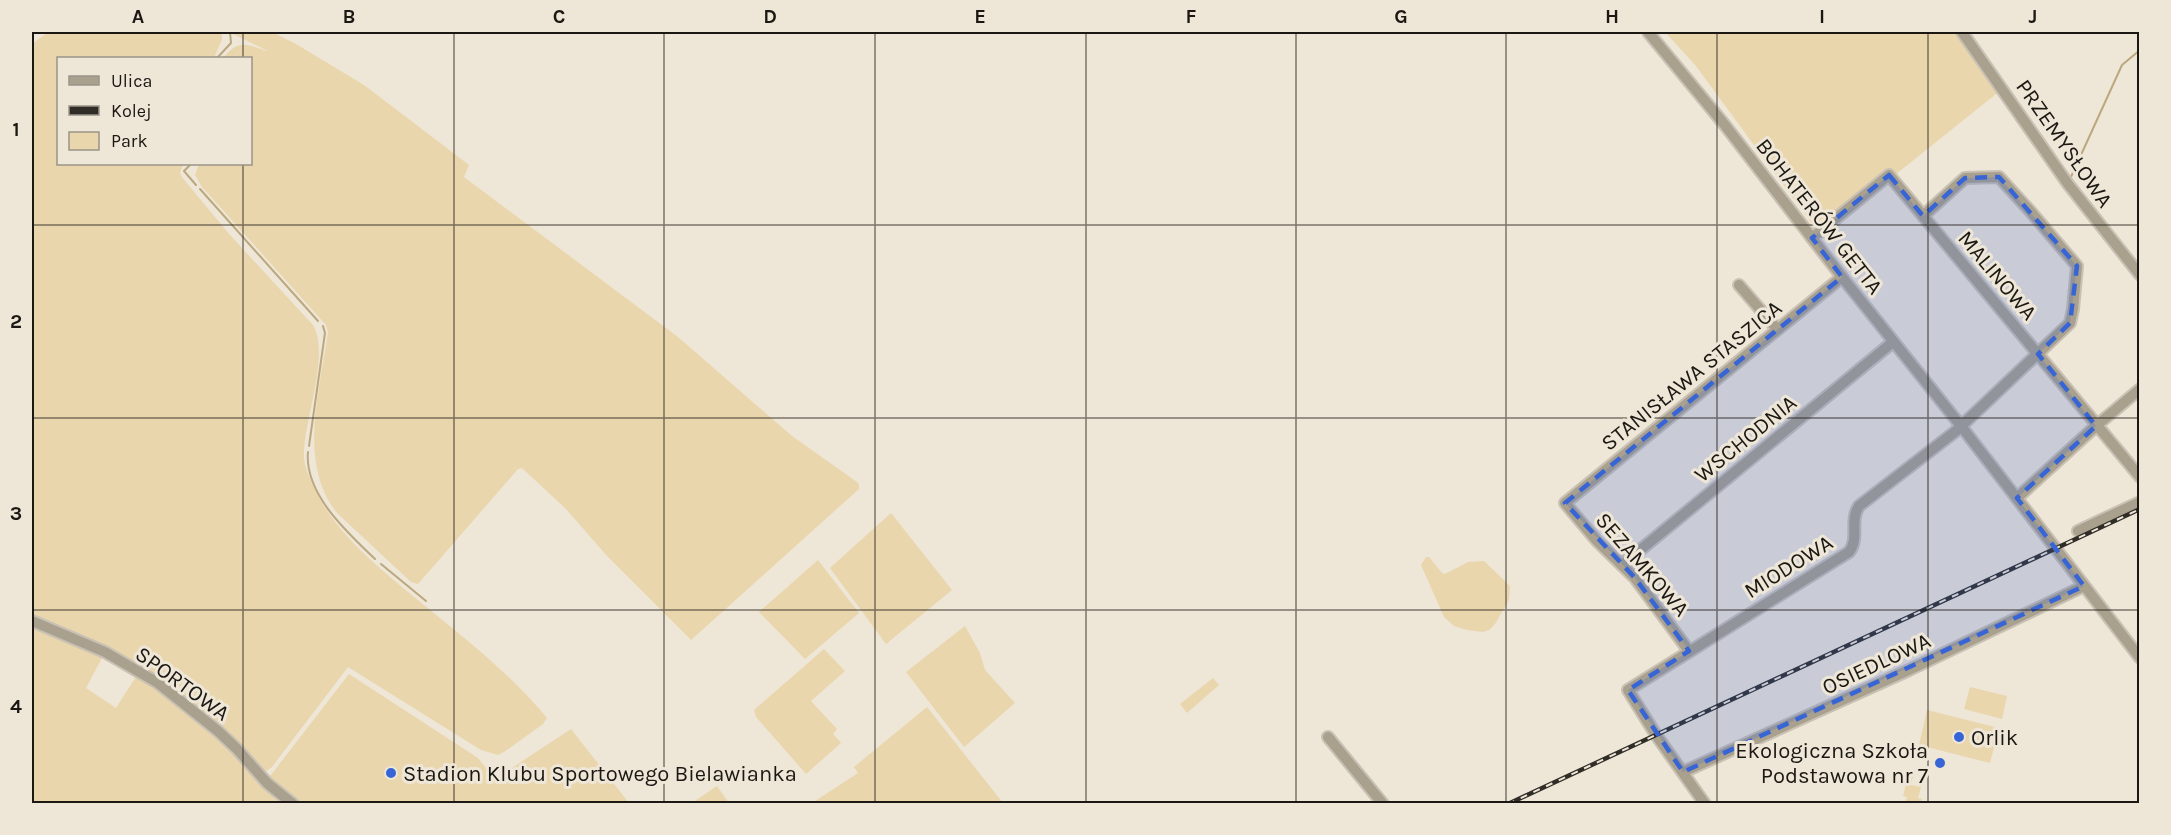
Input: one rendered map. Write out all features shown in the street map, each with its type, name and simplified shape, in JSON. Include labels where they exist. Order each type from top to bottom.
[{"type":"street","name":"BOHATERÓW GETTA","points":[[1648,32],[1724,124],[1961,426],[2139,658]]},
{"type":"street","name":"PRZEMYSŁOWA","points":[[1962,32],[2068,184],[2139,275]]},
{"type":"street","name":"MALINOWA","points":[[1812,238],[1889,175],[2139,477]]},
{"type":"street","points":[[1923,216],[1965,178],[1999,177],[2073,261],[2078,273],[2070,323],[1961,426]]},
{"type":"street","name":"STANISŁAWA STASZICA","points":[[1565,502],[1842,277]]},
{"type":"street","points":[[1739,285],[1778,329]]},
{"type":"street","name":"WSCHODNIA","points":[[1622,564],[1893,342]]},
{"type":"street","points":[[2017,498],[2139,389]]},
{"type":"street","name":"MIODOWA","points":[[1683,772],[1656,735],[1628,690],[1848,553],[1854,543],[1854,518],[1858,507],[1961,426]]},
{"type":"street","name":"SEZAMKOWA","points":[[1565,502],[1595,539],[1622,564],[1657,606],[1689,651]]},
{"type":"street","points":[[2078,531],[2139,502]]},
{"type":"street","name":"OSIEDLOWA","points":[[1683,772],[1909,670],[2084,586]]},
{"type":"street","name":"SPORTOWA","points":[[32,621],[114,657],[158,683],[236,747],[263,780],[293,804]]},
{"type":"street","points":[[1328,737],[1383,804]]},
{"type":"street","points":[[1683,772],[1705,804]]},
{"type":"highlighted area","points":[[1889,175],[1923,216],[1965,178],[1999,177],[2077,266],[2070,323],[2038,354],[2096,426],[2017,498],[2084,586],[2074,592],[1683,772],[1628,690],[1689,651],[1635,578],[1565,503],[1842,277],[1812,238]]},
{"type":"green space","points":[[48,32],[222,32],[222,39],[214,57],[57,57],[57,165],[184,165],[180,172],[181,176],[230,235],[313,325],[318,338],[318,372],[307,428],[304,459],[311,481],[321,501],[347,536],[396,582],[492,661],[547,718],[543,724],[504,752],[498,755],[481,750],[348,667],[272,767],[265,772],[204,713],[153,674],[32,616],[32,44]]},
{"type":"green space","points":[[229,32],[272,32],[364,85],[469,165],[464,177],[678,337],[792,436],[857,482],[859,489],[691,640],[608,557],[566,509],[522,468],[518,469],[418,584],[411,582],[337,513],[325,493],[318,472],[314,449],[314,426],[328,332],[326,325],[202,187],[195,175],[199,165],[252,165],[252,57],[224,57],[239,45],[249,45],[268,51]]},
{"type":"green space","points":[[1665,32],[1958,32],[2001,90],[1820,235],[1696,66]]},
{"type":"green space","points":[[891,513],[952,590],[886,644],[830,568]]},
{"type":"green space","points":[[1426,557],[1429,557],[1445,574],[1468,562],[1484,561],[1510,586],[1509,600],[1489,630],[1483,632],[1467,630],[1454,626],[1444,617],[1421,565]]},
{"type":"green space","points":[[818,560],[859,613],[805,659],[759,612]]},
{"type":"green space","points":[[32,625],[103,656],[86,688],[116,708],[137,675],[178,702],[243,761],[279,803],[32,803]]},
{"type":"green space","points":[[965,626],[980,653],[985,670],[1015,703],[964,747],[906,672]]},
{"type":"green space","points":[[824,649],[845,671],[811,701],[837,729],[833,734],[841,743],[806,774],[756,717],[754,710]]},
{"type":"green space","points":[[349,674],[478,758],[495,779],[571,729],[629,803],[298,803],[267,780]]},
{"type":"green space","points":[[1213,678],[1219,685],[1187,713],[1180,704]]},
{"type":"green space","points":[[1970,687],[2007,696],[2002,719],[1964,709]]},
{"type":"green space","points":[[927,707],[1003,803],[812,803],[858,773],[854,767]]},
{"type":"green space","name":"Orlik","points":[[1927,710],[1999,728],[1990,763],[1919,745]]},
{"type":"green space","points":[[1904,773],[1913,776],[1911,785],[1921,787],[1918,798],[1922,799],[1921,803],[1905,803],[1907,797],[1903,796],[1906,784],[1901,783]]},
{"type":"green space","points":[[717,786],[729,803],[692,803]]},
{"type":"waterway","points":[[218,57],[231,43],[230,32]]},
{"type":"waterway","points":[[2070,179],[2122,65],[2140,50]]},
{"type":"waterway","points":[[190,165],[184,171],[196,185]]},
{"type":"waterway","points":[[200,189],[318,321]]},
{"type":"waterway","points":[[309,446],[325,333],[323,326]]},
{"type":"waterway","points":[[308,452],[309,468],[320,497],[341,525],[375,559]]},
{"type":"waterway","points":[[381,564],[426,601]]},
{"type":"railway","points":[[1508,804],[2140,509]]},
{"type":"place","name":"Orlik","points":[[1959,737]]},
{"type":"place","name":"Ekologiczna Szkoła Podstawowa nr 7","points":[[1940,763]]},
{"type":"place","name":"Stadion Klubu Sportowego Bielawianka","points":[[391,773]]}]
